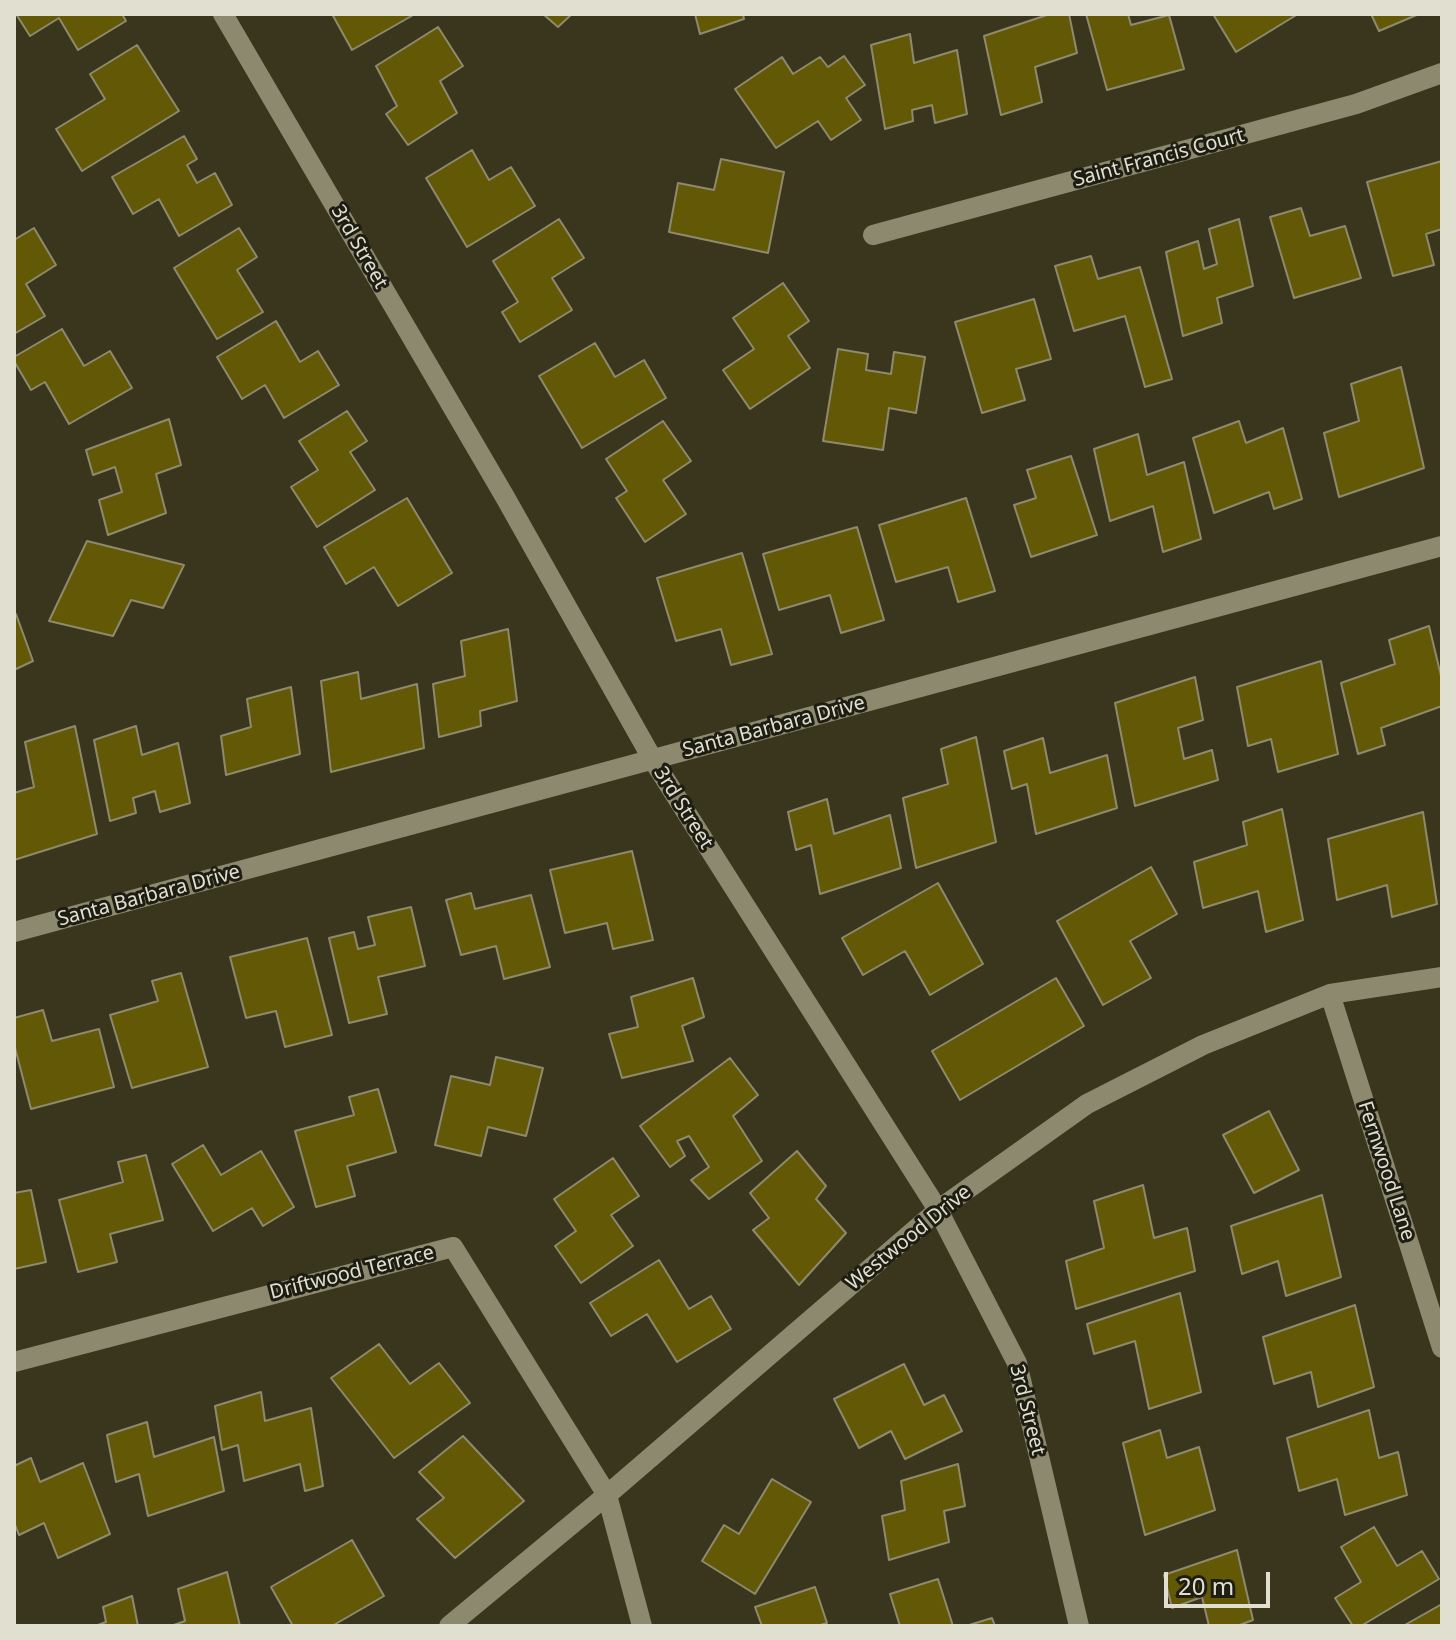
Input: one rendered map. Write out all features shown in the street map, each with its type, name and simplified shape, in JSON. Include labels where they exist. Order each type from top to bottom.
[{"type":"street","name":"3rd Street","points":[[223,14],[505,497],[653,760],[938,1210],[1017,1363],[1079,1626]]},
{"type":"street","name":"Saint Francis Court","points":[[873,235],[1356,104],[1442,73]]},
{"type":"street","name":"Santa Barbara Drive","points":[[14,932],[1442,546]]},
{"type":"street","name":"Westwood Drive","points":[[449,1626],[607,1495],[938,1210],[1087,1104],[1203,1045],[1330,994],[1442,977]]},
{"type":"street","name":"Fernwood Lane","points":[[1330,994],[1442,1348]]},
{"type":"street","name":"Driftwood Terrace","points":[[14,1362],[453,1247],[607,1495]]},
{"type":"street","points":[[607,1495],[642,1626]]},
{"type":"building","points":[[16,14],[122,14],[126,21],[78,50],[59,18],[30,36]]},
{"type":"building","points":[[332,14],[415,14],[352,50]]},
{"type":"building","points":[[543,14],[572,14],[558,27]]},
{"type":"building","points":[[695,14],[743,14],[744,19],[700,34]]},
{"type":"building","points":[[1050,14],[1069,14],[1077,53],[1035,67],[1042,102],[1001,115],[984,36]]},
{"type":"building","points":[[1086,14],[1128,14],[1131,25],[1169,15],[1184,69],[1107,90]]},
{"type":"building","points":[[1213,14],[1298,14],[1236,52]]},
{"type":"building","points":[[1371,14],[1419,14],[1379,31]]},
{"type":"building","points":[[438,27],[463,66],[440,81],[457,113],[408,145],[386,114],[397,106],[376,66]]},
{"type":"building","points":[[910,34],[914,63],[957,50],[967,114],[935,123],[932,105],[912,110],[913,121],[885,129],[871,45]]},
{"type":"building","points":[[137,45],[179,111],[82,171],[56,129],[105,99],[90,74]]},
{"type":"building","points":[[844,56],[865,85],[846,98],[861,120],[831,140],[818,121],[776,148],[735,89],[782,57],[793,74],[820,57],[828,67]]},
{"type":"building","points":[[184,136],[197,159],[187,165],[197,183],[215,173],[232,205],[179,236],[159,199],[133,214],[112,177]]},
{"type":"building","points":[[472,150],[489,180],[511,167],[535,206],[467,247],[426,178]]},
{"type":"building","points":[[721,159],[784,172],[768,253],[669,232],[678,183],[714,190]]},
{"type":"building","points":[[1442,161],[1442,229],[1426,234],[1434,265],[1393,276],[1367,182]]},
{"type":"building","points":[[1301,208],[1310,236],[1345,226],[1361,278],[1294,298],[1270,217]]},
{"type":"building","points":[[559,219],[584,258],[552,278],[572,310],[520,342],[502,312],[518,302],[493,261]]},
{"type":"building","points":[[1239,219],[1253,286],[1217,298],[1222,323],[1183,336],[1166,252],[1198,241],[1204,269],[1217,264],[1209,229]]},
{"type":"building","points":[[34,228],[56,265],[26,284],[45,316],[14,334],[14,240]]},
{"type":"building","points":[[239,228],[257,257],[237,270],[263,312],[217,339],[174,268]]},
{"type":"building","points":[[1091,256],[1098,279],[1140,267],[1172,379],[1145,387],[1125,316],[1074,331],[1055,266]]},
{"type":"building","points":[[783,283],[809,321],[788,336],[810,368],[750,409],[723,370],[754,349],[733,318]]},
{"type":"building","points":[[1034,299],[1051,359],[1016,369],[1025,400],[982,413],[955,322]]},
{"type":"building","points":[[276,321],[300,362],[318,351],[339,385],[284,418],[265,385],[242,399],[217,357]]},
{"type":"building","points":[[62,329],[84,366],[110,351],[132,388],[69,424],[45,382],[31,390],[14,361],[14,357]]},
{"type":"building","points":[[595,343],[615,377],[644,360],[666,398],[582,448],[539,376]]},
{"type":"building","points":[[838,349],[868,354],[866,370],[891,374],[894,352],[925,357],[916,413],[889,408],[883,450],[823,441]]},
{"type":"building","points":[[1401,367],[1424,468],[1339,497],[1324,433],[1359,421],[1351,384]]},
{"type":"building","points":[[347,411],[367,441],[350,452],[375,490],[317,527],[291,487],[318,470],[299,441]]},
{"type":"building","points":[[169,419],[181,465],[156,474],[166,513],[108,535],[99,500],[122,492],[115,467],[93,475],[86,450]]},
{"type":"building","points":[[663,421],[691,461],[663,480],[686,514],[645,542],[616,498],[627,491],[606,459]]},
{"type":"building","points":[[1239,421],[1246,443],[1283,428],[1302,499],[1274,509],[1269,492],[1214,513],[1193,438]]},
{"type":"building","points":[[1138,434],[1147,475],[1184,462],[1201,539],[1163,552],[1153,506],[1110,521],[1094,449]]},
{"type":"building","points":[[1071,456],[1097,535],[1031,557],[1014,505],[1036,498],[1027,470]]},
{"type":"building","points":[[407,498],[452,573],[398,606],[374,567],[346,584],[324,547]]},
{"type":"building","points":[[966,498],[995,591],[958,602],[948,567],[896,582],[879,525]]},
{"type":"building","points":[[857,527],[884,620],[841,633],[830,595],[779,610],[763,554]]},
{"type":"building","points":[[87,541],[184,565],[163,608],[131,600],[113,636],[49,621]]},
{"type":"building","points":[[742,553],[772,654],[731,665],[721,629],[676,641],[657,578]]},
{"type":"building","points":[[14,615],[33,661],[14,670]]},
{"type":"building","points":[[1429,626],[1442,680],[1442,706],[1381,728],[1385,745],[1358,754],[1341,683],[1395,664],[1389,640]]},
{"type":"building","points":[[508,629],[517,701],[480,711],[481,726],[439,737],[433,684],[465,676],[461,641]]},
{"type":"building","points":[[1321,661],[1338,754],[1278,772],[1271,739],[1248,746],[1237,687]]},
{"type":"building","points":[[358,672],[361,699],[417,684],[424,748],[331,772],[321,681]]},
{"type":"building","points":[[1195,677],[1203,720],[1178,728],[1184,759],[1212,750],[1218,780],[1135,806],[1115,703]]},
{"type":"building","points":[[291,687],[300,754],[226,775],[221,736],[251,727],[247,699]]},
{"type":"building","points":[[75,726],[97,834],[14,860],[14,793],[34,787],[25,742]]},
{"type":"building","points":[[136,726],[142,755],[178,743],[190,803],[160,812],[155,791],[133,798],[136,813],[110,821],[94,740]]},
{"type":"building","points":[[976,737],[996,842],[916,868],[903,798],[948,784],[941,749]]},
{"type":"building","points":[[1043,738],[1050,773],[1107,755],[1117,808],[1036,834],[1027,784],[1012,789],[1004,751]]},
{"type":"building","points":[[827,799],[834,834],[890,815],[901,868],[820,894],[811,845],[796,850],[788,812]]},
{"type":"building","points":[[1282,809],[1303,920],[1266,932],[1258,891],[1203,908],[1194,862],[1247,845],[1243,822]]},
{"type":"building","points":[[1423,812],[1437,904],[1392,917],[1387,885],[1337,900],[1328,839]]},
{"type":"building","points":[[632,851],[653,940],[613,949],[607,923],[565,933],[550,870]]},
{"type":"building","points":[[1151,867],[1177,914],[1130,941],[1151,978],[1103,1005],[1057,921]]},
{"type":"building","points":[[938,883],[983,964],[930,995],[905,951],[863,975],[842,938]]},
{"type":"building","points":[[471,893],[475,909],[531,895],[550,967],[504,979],[496,946],[461,955],[446,900]]},
{"type":"building","points":[[411,907],[425,966],[378,977],[387,1014],[349,1023],[329,938],[354,932],[358,949],[375,945],[368,917]]},
{"type":"building","points":[[307,938],[332,1035],[285,1047],[276,1011],[246,1018],[230,957]]},
{"type":"building","points":[[181,973],[208,1067],[132,1088],[110,1015],[158,1001],[152,981]]},
{"type":"building","points":[[693,978],[704,1017],[682,1026],[693,1061],[622,1078],[609,1034],[638,1027],[631,997]]},
{"type":"building","points":[[1056,978],[1084,1026],[960,1100],[932,1051]]},
{"type":"building","points":[[43,1010],[52,1041],[99,1029],[114,1087],[31,1109],[14,1044],[14,1018]]},
{"type":"building","points":[[496,1057],[543,1068],[526,1136],[488,1127],[481,1156],[435,1145],[451,1076],[490,1085]]},
{"type":"building","points":[[730,1058],[758,1095],[733,1116],[762,1161],[709,1199],[691,1180],[709,1167],[689,1136],[677,1141],[685,1156],[670,1167],[640,1126]]},
{"type":"building","points":[[378,1089],[396,1152],[347,1166],[355,1196],[316,1207],[295,1131],[354,1115],[349,1097]]},
{"type":"building","points":[[1269,1111],[1299,1170],[1254,1193],[1223,1135]]},
{"type":"building","points":[[203,1145],[221,1175],[261,1151],[294,1207],[263,1226],[252,1208],[213,1231],[172,1164]]},
{"type":"building","points":[[797,1151],[826,1186],[816,1199],[846,1233],[799,1285],[753,1230],[769,1218],[750,1193]]},
{"type":"building","points":[[146,1155],[163,1220],[110,1234],[117,1262],[78,1272],[59,1200],[123,1182],[118,1162]]},
{"type":"building","points":[[613,1158],[639,1196],[611,1215],[633,1246],[581,1283],[555,1246],[576,1231],[554,1199]]},
{"type":"building","points":[[1143,1185],[1154,1238],[1187,1228],[1195,1271],[1076,1309],[1066,1261],[1104,1248],[1094,1201]]},
{"type":"building","points":[[31,1190],[46,1262],[14,1269],[14,1193]]},
{"type":"building","points":[[1322,1195],[1341,1277],[1286,1296],[1278,1261],[1242,1274],[1231,1226]]},
{"type":"building","points":[[659,1260],[689,1309],[711,1296],[731,1329],[677,1362],[647,1314],[611,1336],[590,1303]]},
{"type":"building","points":[[1180,1293],[1201,1392],[1149,1409],[1135,1341],[1094,1354],[1087,1324]]},
{"type":"building","points":[[1355,1305],[1374,1387],[1318,1407],[1311,1372],[1274,1384],[1263,1337]]},
{"type":"building","points":[[379,1344],[410,1384],[439,1363],[470,1403],[394,1458],[331,1378]]},
{"type":"building","points":[[904,1364],[924,1405],[944,1395],[962,1431],[905,1459],[891,1431],[859,1448],[834,1399]]},
{"type":"building","points":[[261,1392],[265,1421],[311,1408],[323,1486],[305,1491],[300,1464],[244,1481],[238,1445],[222,1450],[215,1406]]},
{"type":"building","points":[[1369,1410],[1379,1458],[1398,1452],[1407,1495],[1345,1515],[1337,1479],[1299,1491],[1287,1438]]},
{"type":"building","points":[[147,1422],[154,1457],[214,1437],[224,1491],[148,1516],[139,1474],[116,1482],[107,1435]]},
{"type":"building","points":[[1160,1430],[1167,1458],[1199,1447],[1215,1510],[1145,1535],[1123,1443]]},
{"type":"building","points":[[463,1436],[524,1501],[455,1558],[417,1519],[444,1498],[419,1472]]},
{"type":"building","points":[[31,1458],[40,1482],[83,1463],[110,1534],[58,1558],[44,1523],[19,1535],[14,1522],[14,1466]]},
{"type":"building","points":[[958,1464],[965,1506],[944,1511],[949,1542],[889,1560],[882,1516],[905,1510],[901,1481]]},
{"type":"building","points":[[772,1479],[811,1502],[755,1594],[702,1561],[724,1525],[739,1534]]},
{"type":"building","points":[[1374,1527],[1397,1566],[1422,1551],[1439,1579],[1361,1626],[1353,1626],[1335,1598],[1361,1582],[1341,1547]]},
{"type":"building","points":[[352,1540],[384,1596],[332,1626],[293,1626],[271,1587]]},
{"type":"building","points":[[1237,1550],[1253,1620],[1237,1626],[1209,1626],[1202,1597],[1172,1608],[1164,1575]]},
{"type":"building","points":[[227,1572],[240,1626],[171,1626],[185,1621],[178,1589]]},
{"type":"building","points":[[938,1579],[953,1626],[900,1626],[890,1594]]},
{"type":"building","points":[[815,1587],[827,1623],[817,1626],[762,1626],[755,1607]]},
{"type":"building","points":[[132,1596],[138,1626],[95,1626],[106,1622],[103,1607]]},
{"type":"building","points":[[1442,1604],[1442,1626],[1403,1626]]},
{"type":"building","points":[[992,1618],[995,1626],[966,1626]]}]
